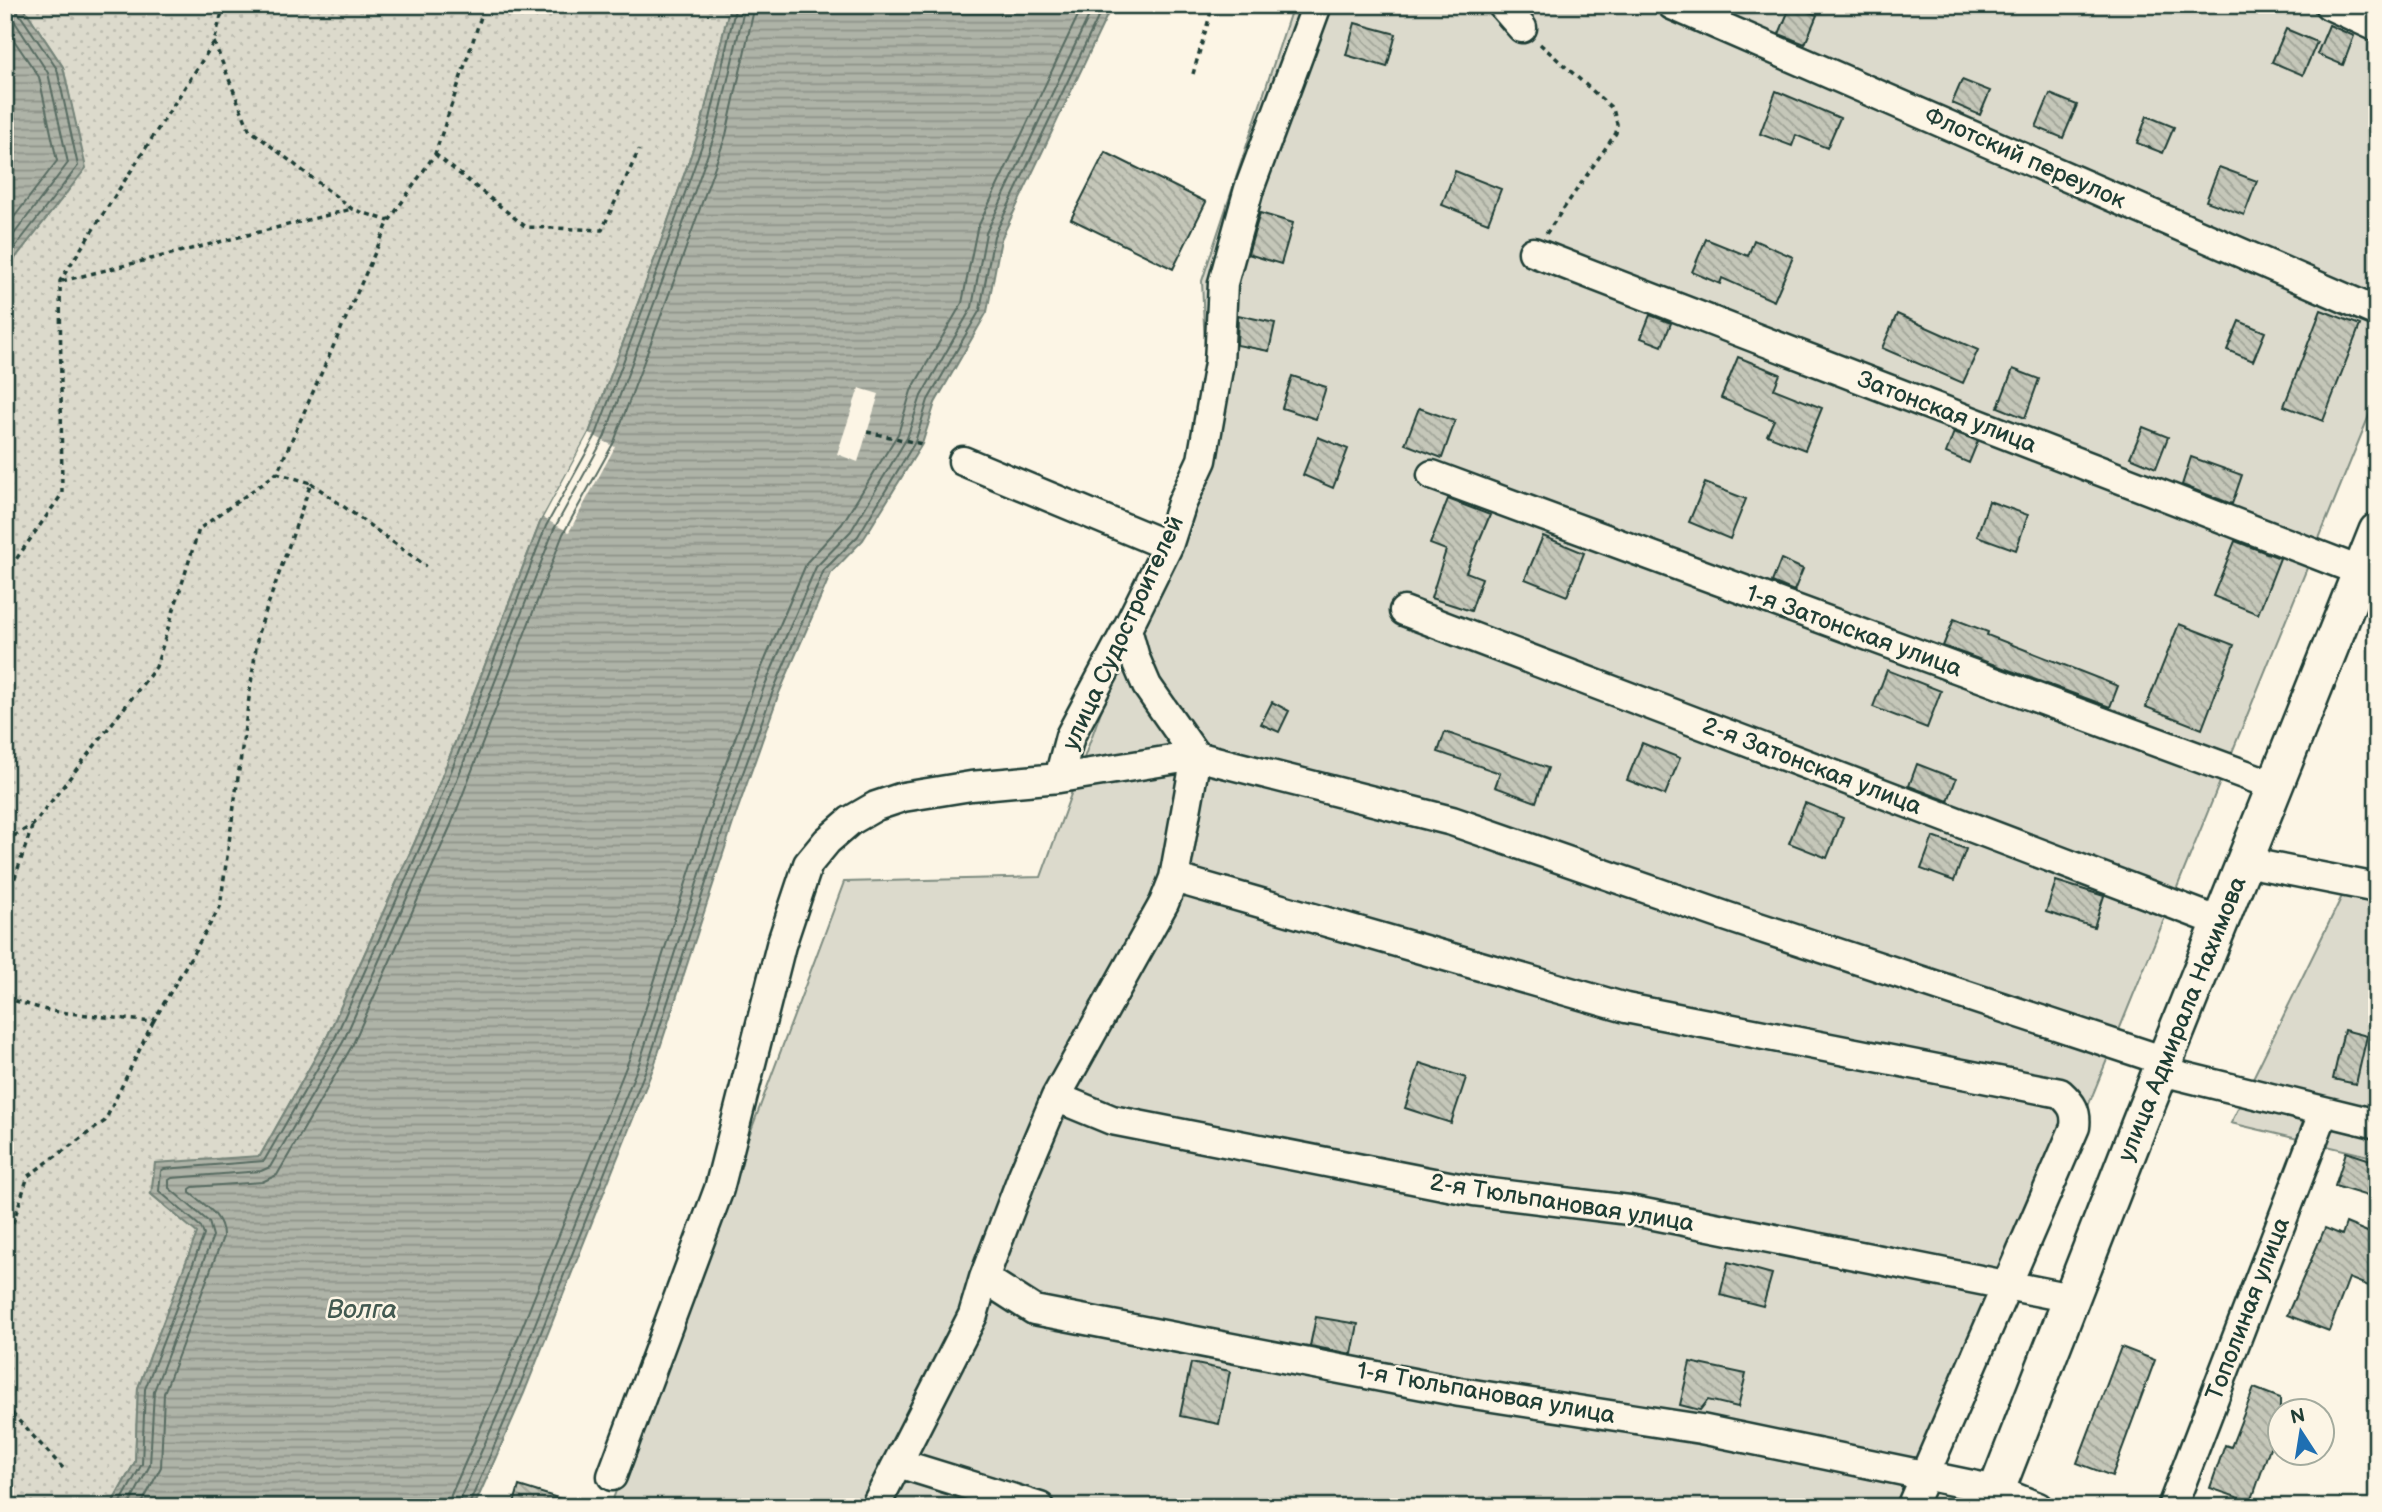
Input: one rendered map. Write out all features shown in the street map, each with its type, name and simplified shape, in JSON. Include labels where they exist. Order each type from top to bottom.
[{"type":"main road","name":"улица Адмирала Нахимова","points":[[1993,1498],[2377,531]]},
{"type":"street","name":"улица Судостроителей","points":[[1059,778],[1070,736],[1168,546],[1182,503],[1202,460],[1219,363],[1223,283],[1249,189],[1317,5]]},
{"type":"street","points":[[1502,5],[1522,28]]},
{"type":"street","name":"Флотский переулок","points":[[1672,5],[2377,312]]},
{"type":"street","points":[[2329,5],[2377,27]]},
{"type":"street","name":"Затонская улица","points":[[1533,253],[2362,572]]},
{"type":"street","points":[[963,461],[1168,546]]},
{"type":"street","name":"1-я Затонская улица","points":[[1432,475],[2276,786]]},
{"type":"street","name":"2-я Затонская улица","points":[[1404,611],[2220,922]]},
{"type":"street","points":[[875,1507],[973,1315],[1023,1175],[1056,1097],[1164,903],[1174,878],[1196,757],[1147,686],[1127,629]]},
{"type":"street","points":[[612,1476],[719,1189],[780,945],[808,864],[827,841],[850,821],[876,806],[903,797],[971,786],[1059,778],[1196,757],[1452,821],[2163,1066],[2377,1124]]},
{"type":"street","points":[[2245,862],[2377,888]]},
{"type":"street","points":[[1174,878],[1626,1008],[2060,1093],[2072,1104],[2077,1114],[2076,1128],[1911,1507]]},
{"type":"street","name":"2-я Тюльпановая улица","points":[[1056,1097],[1112,1120],[1474,1191],[1629,1210],[2071,1298]]},
{"type":"street","name":"Тополиная улица","points":[[2172,1507],[2324,1111]]},
{"type":"street","name":"1-я Тюльпановая улица","points":[[984,1278],[1034,1310],[1460,1392],[1701,1429],[1923,1475],[1993,1498],[2038,1507]]},
{"type":"street","points":[[898,1463],[1040,1507]]},
{"type":"path","points":[[5,575],[62,494],[61,281],[214,42],[224,5]]},
{"type":"path","points":[[5,907],[33,825],[156,667],[199,529],[277,473],[389,221],[435,153],[485,5]]},
{"type":"path","points":[[1193,74],[1213,5]]},
{"type":"path","points":[[1522,28],[1613,109],[1618,124],[1616,133],[1533,253]]},
{"type":"path","points":[[214,42],[249,129],[352,209],[389,221]]},
{"type":"path","points":[[435,153],[526,227],[602,230],[639,150]]},
{"type":"path","points":[[61,281],[352,209]]},
{"type":"path","points":[[867,432],[922,444]]},
{"type":"path","points":[[277,473],[311,483],[426,566]]},
{"type":"path","points":[[5,1248],[28,1176],[105,1121],[153,1022],[220,906],[258,633],[311,483]]},
{"type":"path","points":[[5,841],[33,825]]},
{"type":"path","points":[[5,998],[50,1011],[153,1022]]},
{"type":"path","points":[[5,1406],[63,1468]]},
{"type":"shaded area","points":[[22,5],[730,5],[701,126],[658,250],[589,433],[540,523],[427,815],[328,1035],[260,1156],[151,1194],[198,1233],[138,1388],[135,1462],[110,1507],[5,1507],[5,271],[85,168],[63,67]]},
{"type":"shaded area","points":[[1293,5],[2377,5],[2377,396],[1925,1507],[610,1507],[844,882],[1041,877],[1208,415],[1202,281]]},
{"type":"shaded area","points":[[2345,890],[2377,897],[2377,1158],[2231,1123]]},
{"type":"water","points":[[5,5],[22,5],[63,67],[86,168],[5,271]]},
{"type":"water","name":"Волга","points":[[730,5],[1112,5],[1001,239],[987,312],[935,403],[922,444],[863,540],[831,573],[779,693],[736,814],[654,1066],[524,1393],[474,1507],[110,1507],[135,1462],[138,1388],[197,1233],[151,1194],[155,1163],[260,1156],[328,1035],[427,815],[540,523],[589,433],[658,250],[701,126]]},
{"type":"pier","points":[[859,388],[879,394],[858,462],[837,454]]},
{"type":"pier","points":[[589,433],[615,447],[569,532],[543,518]]},
{"type":"building","points":[[1791,5],[1817,15],[1805,44],[1779,34]]},
{"type":"building","points":[[1355,23],[1396,34],[1387,67],[1346,55]]},
{"type":"building","points":[[2329,25],[2354,36],[2343,65],[2317,54]]},
{"type":"building","points":[[2286,29],[2317,42],[2303,75],[2272,62]]},
{"type":"building","points":[[1962,80],[1990,91],[1980,115],[1952,103]]},
{"type":"building","points":[[1776,91],[1840,118],[1827,148],[1796,135],[1792,146],[1760,134]]},
{"type":"building","points":[[2050,94],[2077,105],[2063,138],[2036,127]]},
{"type":"building","points":[[2147,116],[2174,127],[2163,153],[2137,143]]},
{"type":"building","points":[[1105,152],[1206,202],[1173,269],[1071,219]]},
{"type":"building","points":[[2219,167],[2257,181],[2244,215],[2206,201]]},
{"type":"building","points":[[1455,171],[1501,189],[1488,223],[1442,205]]},
{"type":"building","points":[[1260,213],[1293,223],[1281,264],[1248,254]]},
{"type":"building","points":[[1706,239],[1748,256],[1754,240],[1793,257],[1774,301],[1722,278],[1720,284],[1692,272]]},
{"type":"building","points":[[2321,310],[2360,325],[2323,421],[2284,406]]},
{"type":"building","points":[[1897,314],[1978,350],[1963,383],[1882,348]]},
{"type":"building","points":[[1238,315],[1275,323],[1269,351],[1237,345]]},
{"type":"building","points":[[1650,315],[1671,323],[1662,346],[1641,338]]},
{"type":"building","points":[[2239,321],[2265,332],[2253,361],[2227,350]]},
{"type":"building","points":[[1738,357],[1780,374],[1774,389],[1822,408],[1805,450],[1767,435],[1774,420],[1721,398]]},
{"type":"building","points":[[2013,369],[2039,379],[2025,418],[1998,407]]},
{"type":"building","points":[[1292,376],[1326,387],[1316,419],[1282,408]]},
{"type":"building","points":[[1419,408],[1455,421],[1442,458],[1405,444]]},
{"type":"building","points":[[2143,427],[2168,437],[2156,468],[2130,457]]},
{"type":"building","points":[[1954,432],[1978,441],[1969,463],[1946,453]]},
{"type":"building","points":[[1318,437],[1348,449],[1333,488],[1303,475]]},
{"type":"building","points":[[2191,457],[2242,475],[2232,504],[2182,485]]},
{"type":"building","points":[[1705,483],[1746,499],[1730,539],[1689,522]]},
{"type":"building","points":[[1448,499],[1490,515],[1466,572],[1482,578],[1471,611],[1431,598],[1446,550],[1430,544]]},
{"type":"building","points":[[1989,501],[2028,515],[2016,550],[1977,536]]},
{"type":"building","points":[[1543,536],[1584,553],[1567,596],[1525,579]]},
{"type":"building","points":[[2235,541],[2280,558],[2258,614],[2213,596]]},
{"type":"building","points":[[1781,559],[1803,569],[1794,591],[1772,582]]},
{"type":"building","points":[[1954,619],[1988,632],[1987,635],[2118,686],[2110,707],[1943,646]]},
{"type":"building","points":[[2179,624],[2234,645],[2202,729],[2146,707]]},
{"type":"building","points":[[1887,670],[1941,691],[1927,728],[1873,707]]},
{"type":"building","points":[[1272,702],[1289,711],[1279,732],[1261,724]]},
{"type":"building","points":[[1445,732],[1548,768],[1536,802],[1495,787],[1500,773],[1438,752]]},
{"type":"building","points":[[1642,743],[1680,758],[1665,795],[1627,780]]},
{"type":"building","points":[[1917,764],[1956,779],[1948,801],[1909,786]]},
{"type":"building","points":[[1805,803],[1843,818],[1827,858],[1789,843]]},
{"type":"building","points":[[1933,837],[1966,849],[1954,881],[1921,869]]},
{"type":"building","points":[[2056,881],[2104,896],[2094,927],[2046,912]]},
{"type":"building","points":[[2344,1030],[2367,1036],[2356,1084],[2333,1079]]},
{"type":"building","points":[[1420,1063],[1466,1078],[1451,1123],[1405,1108]]},
{"type":"building","points":[[2346,1152],[2377,1162],[2377,1199],[2335,1186]]},
{"type":"building","points":[[2346,1223],[2377,1236],[2377,1274],[2371,1287],[2349,1278],[2329,1331],[2287,1315],[2325,1228],[2342,1235]]},
{"type":"building","points":[[1728,1262],[1772,1274],[1763,1306],[1720,1295]]},
{"type":"building","points":[[1316,1317],[1358,1324],[1352,1354],[1310,1346]]},
{"type":"building","points":[[2121,1347],[2155,1360],[2112,1476],[2077,1463]]},
{"type":"building","points":[[1690,1362],[1746,1374],[1738,1407],[1708,1400],[1700,1410],[1680,1405]]},
{"type":"building","points":[[1191,1363],[1230,1371],[1219,1424],[1180,1416]]},
{"type":"building","points":[[2254,1388],[2275,1396],[2266,1396],[2266,1459],[2251,1502],[2210,1488],[2225,1445],[2231,1447]]},
{"type":"building","points":[[519,1486],[574,1503],[573,1507],[513,1507]]}]
